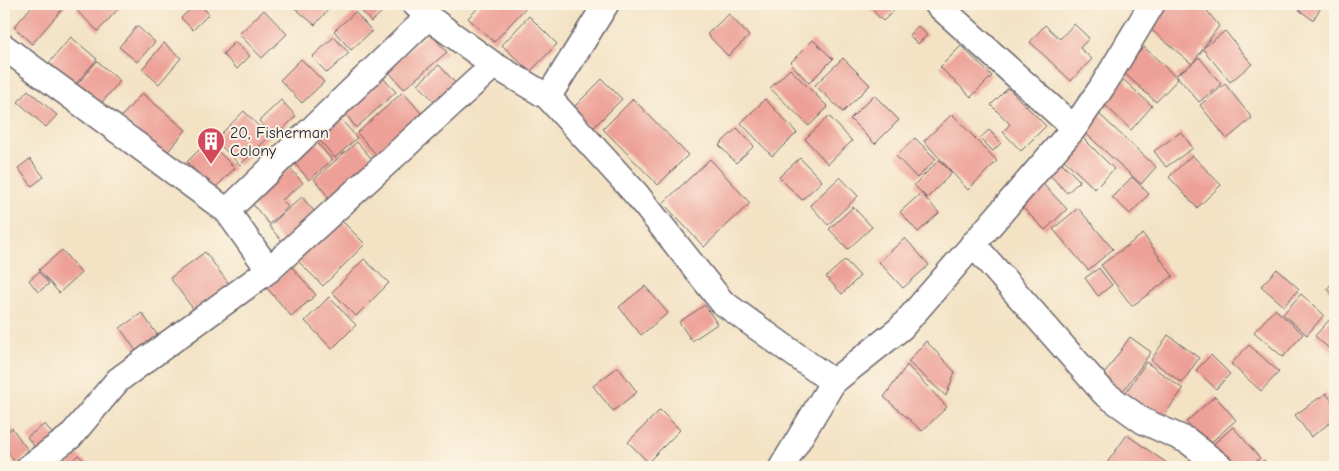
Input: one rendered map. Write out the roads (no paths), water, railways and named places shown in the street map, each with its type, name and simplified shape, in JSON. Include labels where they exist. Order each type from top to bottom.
[{"type":"street","points":[[548,97],[606,4]]},
{"type":"street","points":[[937,4],[1074,128]]},
{"type":"street","points":[[782,467],[833,382],[900,328],[1074,128],[1102,87],[1152,4]]},
{"type":"street","points":[[227,211],[422,10],[494,65],[548,97],[637,196],[722,302],[833,382]]},
{"type":"street","points":[[4,47],[227,211],[269,270]]},
{"type":"street","points":[[29,467],[70,437],[118,380],[269,270],[494,65]]},
{"type":"street","points":[[973,244],[1104,393],[1143,422],[1188,440],[1221,467]]},
{"type":"place","name":"20, Fisherman Colony","points":[[211,165]]}]
